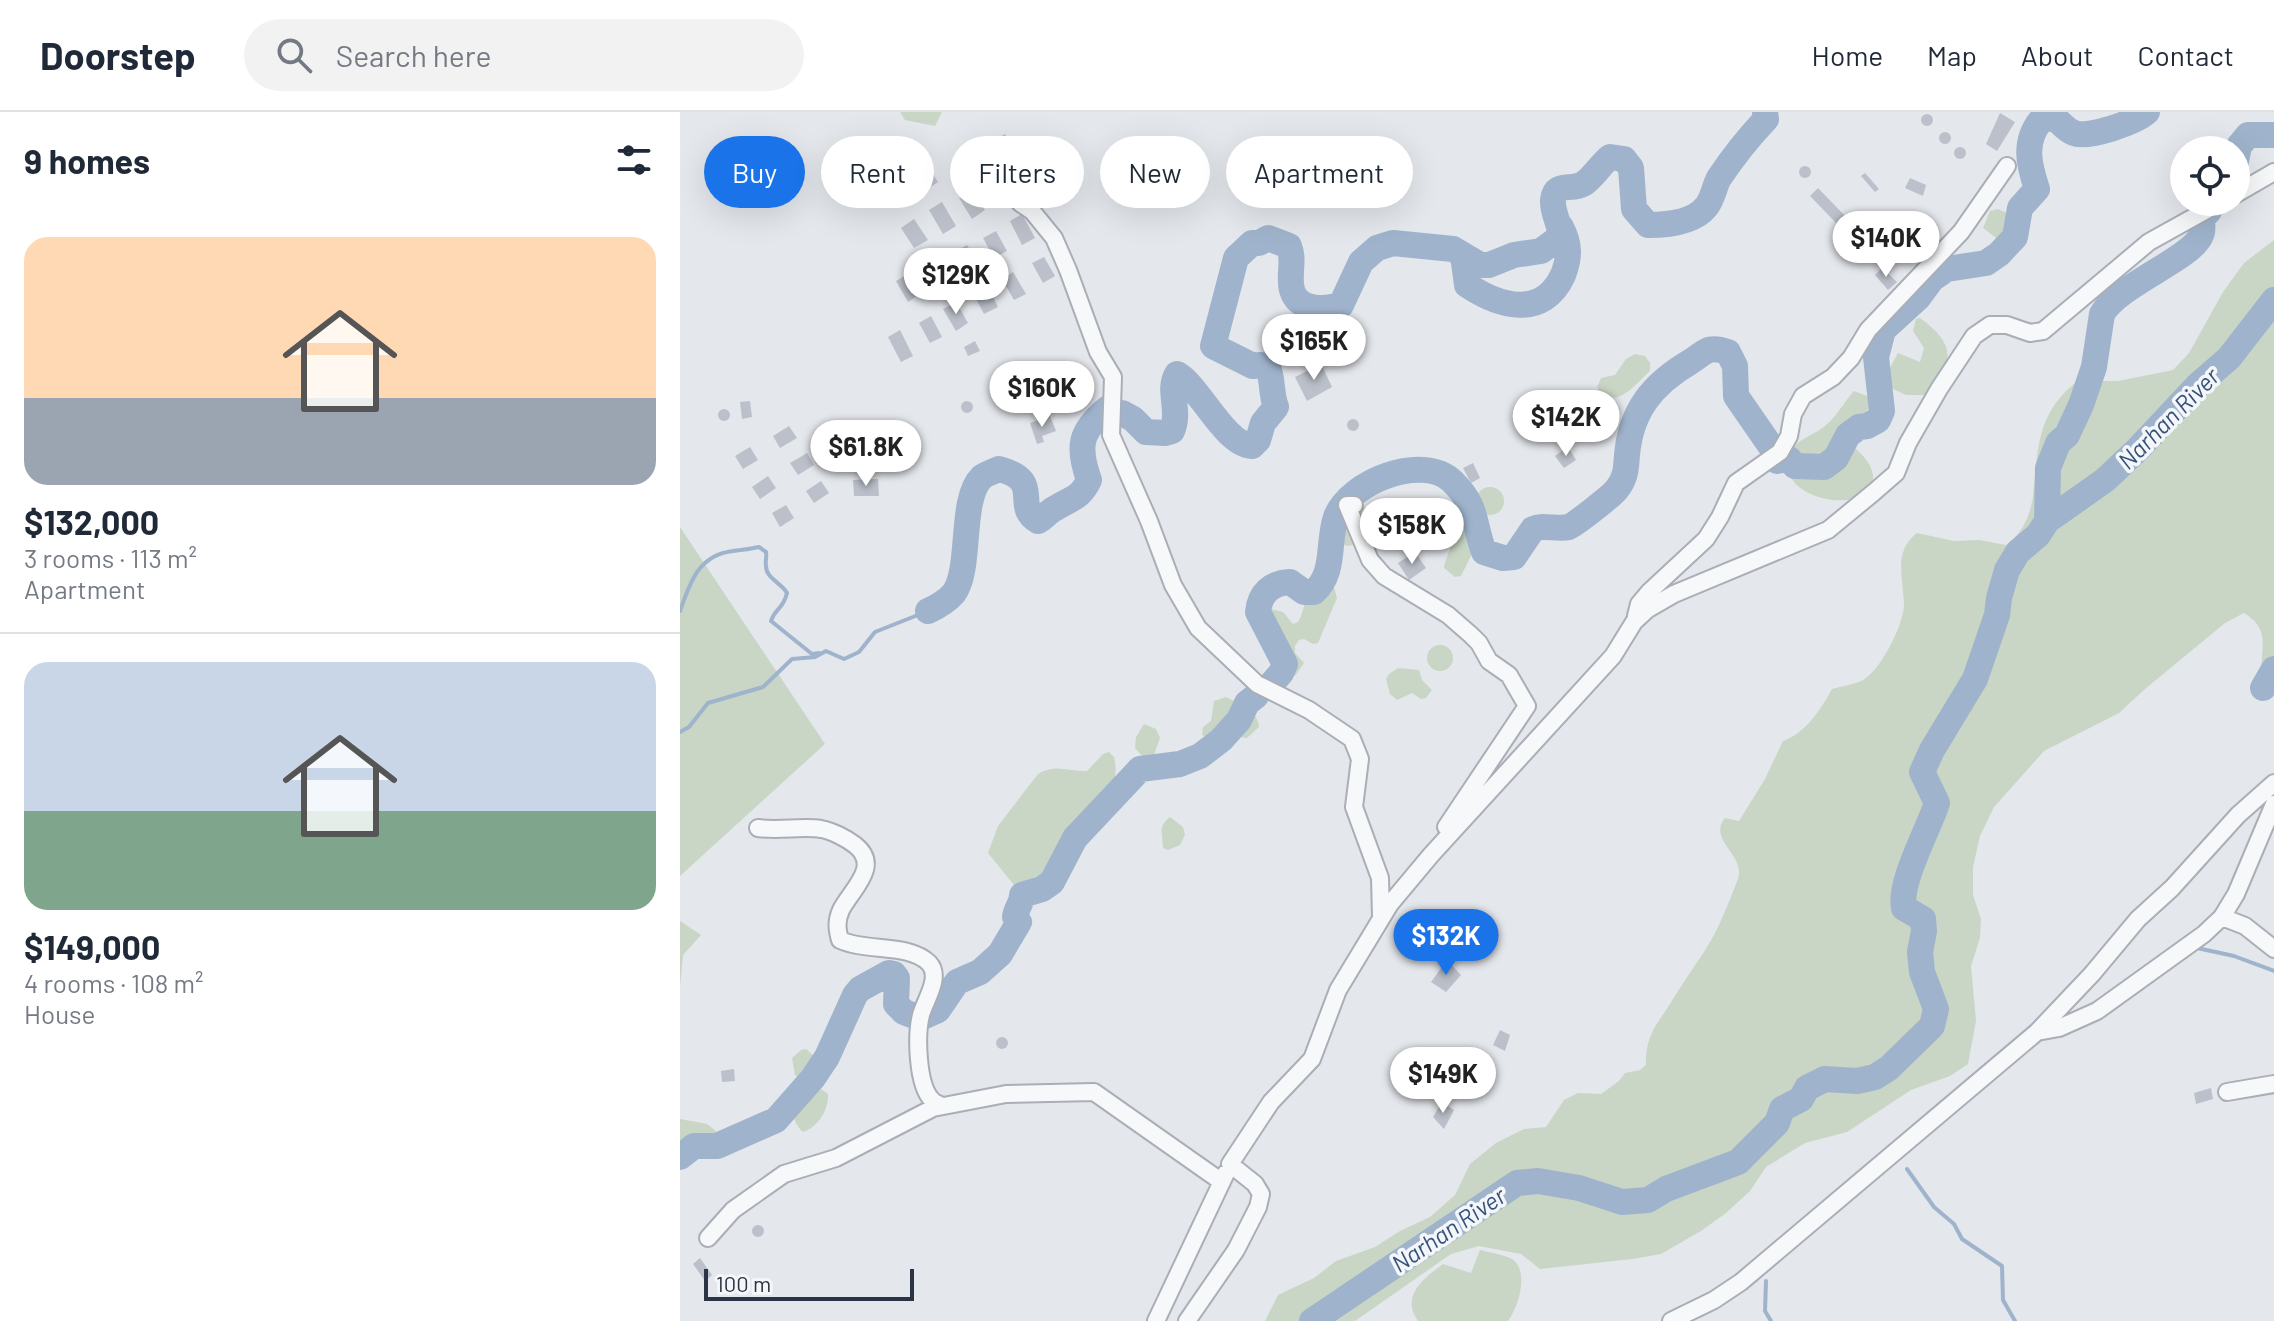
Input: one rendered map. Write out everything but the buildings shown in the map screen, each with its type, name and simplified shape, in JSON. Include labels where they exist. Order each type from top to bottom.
[{"type":"street","points":[[1634,622],[1639,604],[1650,591],[1706,539],[1736,483],[1780,452],[1789,436],[1793,414],[1803,396],[1833,377],[1851,358],[1868,330],[1961,232],[2007,166]]},
{"type":"street","points":[[2250,186],[2274,172]]},
{"type":"street","points":[[1028,208],[1054,238],[1098,352],[1113,377],[1111,435],[1173,585],[1198,628],[1257,684],[1309,710],[1352,739],[1360,759],[1354,807],[1380,878],[1383,902],[1381,919]]},
{"type":"street","points":[[1156,1321],[1230,1164],[1271,1102],[1312,1059],[1338,990],[1381,919],[1431,855],[1613,656],[1634,622],[1648,609],[1674,594],[1828,530],[1896,473],[1908,443],[1974,336],[1990,325],[2007,325],[2030,333],[2043,331],[2149,242],[2196,216]]},
{"type":"street","points":[[1354,505],[1347,505],[1370,560],[1384,576],[1448,615],[1471,635],[1489,661],[1509,675],[1527,706],[1464,799],[1431,855]]},
{"type":"street","points":[[1671,1321],[1714,1300],[1741,1282],[2037,1032],[2138,919],[2172,888],[2238,815],[2274,783]]},
{"type":"street","points":[[2037,1032],[2059,1028],[2097,1011],[2204,934],[2222,917],[2236,894],[2274,804]]},
{"type":"street","points":[[758,828],[821,829],[847,839],[862,851],[866,865],[861,883],[841,910],[836,926],[840,940],[855,947],[915,954],[931,964],[934,975],[920,1018],[921,1075],[931,1099],[942,1106]]},
{"type":"street","points":[[2222,917],[2245,926],[2274,949]]},
{"type":"street","points":[[2227,1092],[2274,1084]]},
{"type":"street","points":[[708,1238],[733,1210],[784,1174],[836,1158],[942,1106],[1006,1094],[1094,1092],[1222,1182]]},
{"type":"street","points":[[1187,1321],[1236,1250],[1258,1207],[1261,1194],[1255,1184],[1230,1164]]},
{"type":"green space","points":[[900,112],[942,112],[935,126],[905,120]]},
{"type":"green space","points":[[1998,209],[2007,213],[2012,220],[2005,239],[1999,240],[1983,228],[1990,211]]},
{"type":"green space","points":[[2274,240],[2274,688],[2262,681],[2263,643],[2259,627],[2244,613],[2225,623],[2119,713],[2044,751],[1994,807],[1980,836],[1973,867],[1973,895],[1981,919],[1980,938],[1971,966],[1976,1021],[1968,1064],[1950,1076],[1911,1090],[1847,1132],[1805,1143],[1766,1167],[1750,1191],[1726,1213],[1661,1254],[1540,1269],[1521,1254],[1479,1246],[1451,1254],[1355,1321],[1265,1321],[1278,1295],[1314,1278],[1336,1261],[1375,1247],[1430,1217],[1455,1195],[1470,1164],[1496,1143],[1524,1129],[1546,1127],[1564,1100],[1578,1093],[1601,1094],[1625,1073],[1640,1070],[1646,1065],[1648,1045],[1654,1030],[1709,943],[1738,879],[1737,862],[1721,833],[1725,818],[1739,821],[1765,779],[1783,741],[1805,727],[1832,689],[1863,680],[1884,657],[1903,612],[1901,565],[1910,540],[1917,533],[1954,541],[1979,540],[2006,545],[2021,529],[2030,511],[2039,445],[2045,423],[2057,401],[2078,381],[2118,381],[2173,370],[2189,353],[2223,292],[2244,263]]},
{"type":"green space","points":[[1920,318],[1941,337],[1948,355],[1942,373],[1924,395],[1906,395],[1887,386],[1885,377],[1898,353],[1920,362],[1924,348],[1913,331],[1916,319]]},
{"type":"green space","points":[[1635,354],[1645,356],[1650,363],[1650,371],[1621,396],[1608,398],[1600,395],[1597,387],[1601,378],[1615,375],[1626,359]]},
{"type":"green space","points":[[1854,391],[1872,398],[1872,406],[1851,423],[1845,436],[1872,470],[1870,489],[1859,497],[1844,500],[1810,494],[1796,484],[1788,472],[1789,456],[1800,441],[1830,421]]},
{"type":"green space","points":[[1490,487],[1500,491],[1504,501],[1500,511],[1490,515],[1480,511],[1476,501],[1480,491]]},
{"type":"green space","points":[[1359,503],[1371,512],[1386,514],[1403,533],[1400,541],[1387,540],[1379,548],[1373,548],[1364,541],[1349,546],[1340,544],[1337,529],[1340,519],[1347,505]]},
{"type":"green space","points":[[680,527],[825,744],[680,876]]},
{"type":"green space","points":[[1468,528],[1482,533],[1488,541],[1471,556],[1461,576],[1455,577],[1444,565],[1457,533]]},
{"type":"green space","points":[[1322,574],[1332,580],[1337,598],[1318,643],[1304,639],[1295,646],[1295,653],[1304,663],[1295,676],[1271,654],[1261,636],[1260,626],[1271,609],[1283,612],[1293,624],[1298,622],[1312,583]]},
{"type":"green space","points":[[1440,645],[1449,649],[1453,658],[1449,667],[1440,671],[1431,667],[1427,658],[1431,649]]},
{"type":"green space","points":[[1398,668],[1419,670],[1422,680],[1432,690],[1426,698],[1421,699],[1412,693],[1397,700],[1390,694],[1386,679]]},
{"type":"green space","points":[[1226,697],[1256,717],[1259,727],[1247,738],[1240,737],[1227,727],[1212,740],[1202,735],[1203,727],[1211,721],[1214,701]]},
{"type":"green space","points":[[1144,724],[1156,729],[1160,738],[1154,755],[1143,757],[1135,748],[1136,737]]},
{"type":"green space","points":[[1109,752],[1114,757],[1116,767],[1113,787],[1104,806],[1084,829],[1054,851],[1061,876],[1032,896],[1022,895],[988,853],[998,826],[1038,774],[1057,768],[1087,771],[1103,754]]},
{"type":"green space","points":[[1170,817],[1183,827],[1185,835],[1180,845],[1168,850],[1163,848],[1162,831],[1163,824]]},
{"type":"green space","points":[[680,921],[701,935],[683,955],[680,987]]},
{"type":"green space","points":[[806,1049],[815,1057],[814,1066],[800,1079],[795,1075],[792,1058]]},
{"type":"green space","points":[[815,1085],[828,1094],[827,1106],[818,1122],[803,1132],[794,1119],[795,1107]]},
{"type":"green space","points":[[680,1119],[707,1124],[717,1132],[716,1148],[710,1156],[704,1157],[680,1146]]},
{"type":"green space","points":[[1480,1250],[1512,1259],[1520,1272],[1518,1299],[1508,1321],[1418,1321],[1412,1304],[1413,1296],[1422,1282],[1443,1264],[1471,1273]]},
{"type":"waterway","name":"Narhan River","points":[[1122,413],[1146,432],[1172,431],[1175,416],[1173,387],[1177,374],[1232,436],[1252,446],[1258,440],[1263,423],[1276,407],[1269,370],[1261,365],[1253,366],[1213,346],[1236,258],[1252,243],[1268,238],[1289,246],[1291,284],[1295,297],[1306,305],[1327,308],[1341,305],[1361,262],[1377,248],[1393,243],[1453,249],[1480,265],[1541,251],[1560,237],[1553,205],[1554,194],[1560,188],[1583,184],[1610,157],[1624,159],[1631,168],[1634,209],[1648,225],[1679,222],[1694,217],[1706,207],[1719,178],[1766,119],[1765,112]]},
{"type":"waterway","name":"Narhan River","points":[[1781,459],[1777,461],[1789,459],[1795,466],[1824,467],[1836,458],[1848,435],[1878,420],[1882,411],[1876,357],[1883,330],[1918,298],[1932,279],[1947,269],[1986,263],[2015,237],[2020,208],[2037,189],[2029,154],[2035,128],[2041,120],[2057,120],[2069,131],[2090,134],[2123,125],[2147,112]]},
{"type":"waterway","name":"Narhan River","points":[[2247,136],[2274,135]]},
{"type":"waterway","name":"Narhan River","points":[[1312,1321],[1517,1183],[1538,1181],[1579,1188],[1622,1202],[1648,1200],[1666,1189],[1738,1162],[1777,1123],[1782,1109],[1801,1099],[1807,1088],[1825,1079],[1857,1081],[1875,1077],[1889,1068],[1932,1026],[1936,1009],[1922,972],[1920,952],[1923,919],[1904,908],[1903,898],[1910,871],[1937,803],[1922,772],[1975,679],[1997,615],[2007,570],[2018,552],[2038,535],[2047,521],[2048,468],[2058,443],[2067,435],[2081,405],[2094,367],[2102,314],[2123,293],[2195,244],[2202,233],[2204,216]]},
{"type":"waterway","name":"Narhan River","points":[[1463,255],[1467,285],[1507,303],[1533,303],[1554,289],[1563,275],[1568,251],[1561,227]]},
{"type":"waterway","name":"Narhan River","points":[[2047,521],[2105,480],[2138,449],[2199,384],[2229,358],[2274,300]]},
{"type":"waterway","name":"Narhan River","points":[[1268,688],[1285,664],[1258,612],[1261,599],[1272,587],[1290,582],[1304,592],[1314,592],[1325,576],[1333,527],[1343,504],[1355,493],[1388,475],[1423,470],[1439,473],[1452,481],[1467,499],[1484,552],[1503,558],[1514,557],[1533,529],[1569,527],[1614,492],[1624,477],[1629,439],[1646,400],[1665,379],[1711,349],[1728,352],[1735,366],[1736,396],[1774,451]]},
{"type":"waterway","name":"Narhan River","points":[[928,611],[951,596],[959,582],[970,501],[982,477],[999,469],[1021,480],[1025,487],[1027,508],[1038,521],[1078,495],[1086,486],[1089,480],[1083,458],[1084,440],[1092,424],[1108,408]]},
{"type":"waterway","name":"Narhan River","points":[[680,611],[692,581],[703,564],[721,554],[759,547],[766,552],[769,574],[787,593],[771,621],[812,654],[819,653]]},
{"type":"waterway","name":"Narhan River","points":[[680,732],[689,727],[708,703],[763,687],[792,659],[815,657],[826,651],[844,659],[859,652],[875,632],[928,611]]},
{"type":"waterway","name":"Narhan River","points":[[2263,688],[2274,669]]},
{"type":"waterway","name":"Narhan River","points":[[680,1157],[694,1146],[717,1146],[776,1120],[827,1057],[860,989],[889,973],[894,974],[897,978],[896,1004],[904,1012],[920,1018],[938,1010],[957,982],[980,972],[1000,954],[1019,922],[1015,917],[1022,895],[1042,889],[1052,882],[1075,838],[1140,769],[1180,764],[1200,756],[1221,740],[1239,720],[1247,703],[1256,696]]},
{"type":"waterway","points":[[2197,948],[2234,956],[2274,971]]},
{"type":"waterway","points":[[1907,1169],[1934,1207],[1954,1224],[1962,1239],[2002,1266],[2003,1300],[2015,1321]]},
{"type":"waterway","points":[[1766,1281],[1765,1311],[1771,1321]]}]
